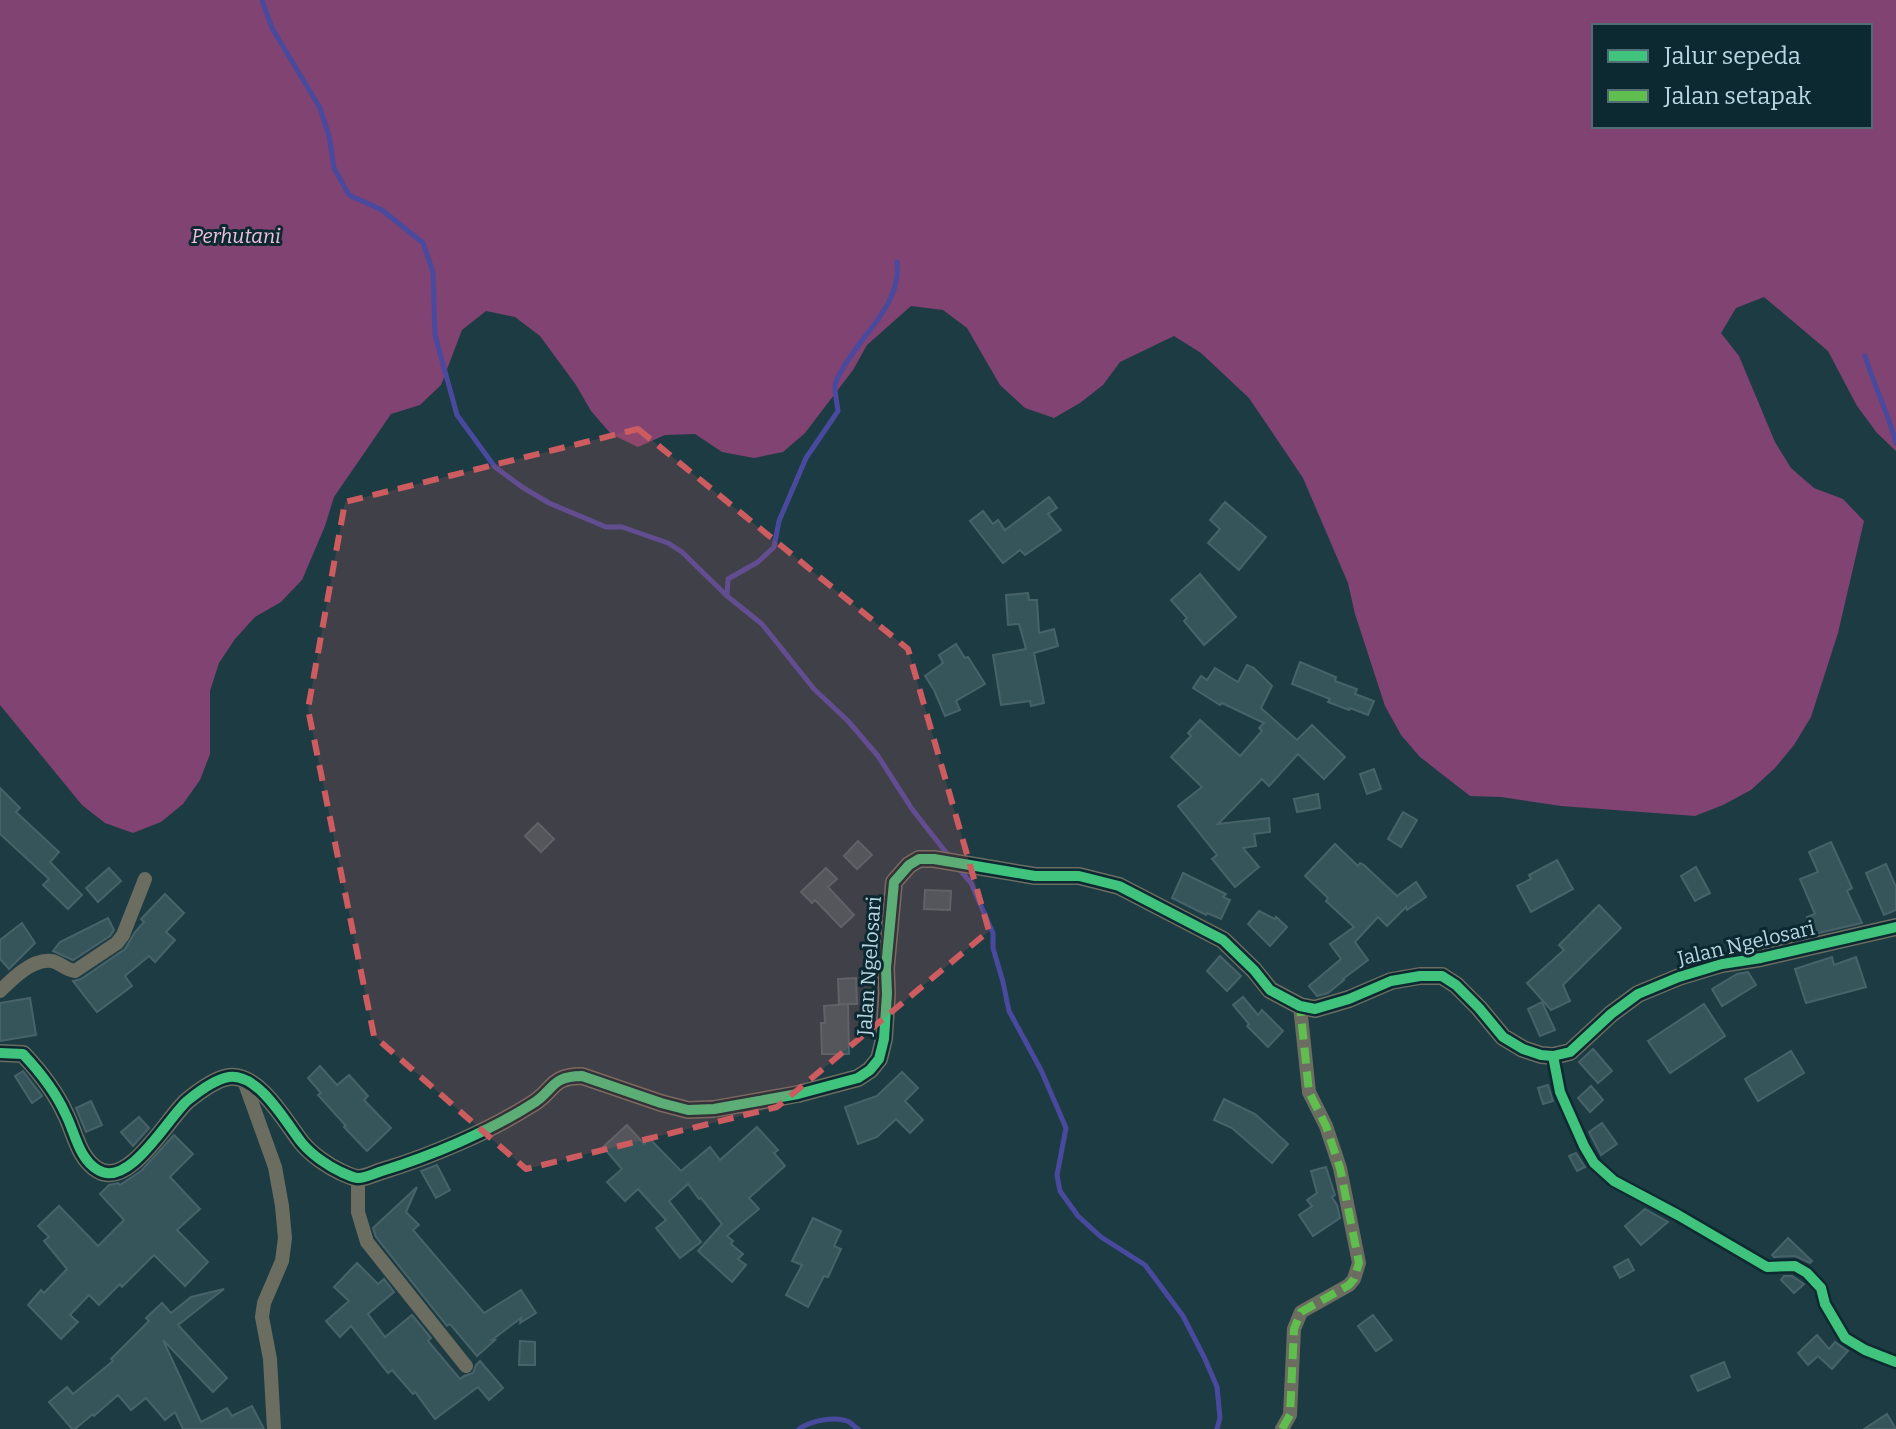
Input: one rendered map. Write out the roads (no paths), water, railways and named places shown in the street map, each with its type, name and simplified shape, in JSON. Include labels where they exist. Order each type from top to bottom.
[{"type":"street","name":"Jalan Ngelosari","points":[[358,1178],[413,1161],[500,1122],[535,1103],[556,1081],[569,1076],[582,1076],[688,1110],[714,1109],[798,1094],[858,1078],[879,1059],[884,1039],[886,968],[894,882],[901,872],[919,859],[1035,876],[1079,876],[1119,886],[1223,940],[1270,990],[1300,1006]]},
{"type":"street","points":[[0,991],[26,969],[40,962],[48,960],[75,971],[110,950],[123,935],[145,879]]},
{"type":"street","name":"Jalan Ngelosari","points":[[1553,1056],[1570,1052],[1638,994],[1679,977],[1722,964],[1896,927]]},
{"type":"street","points":[[1282,1429],[1290,1415],[1294,1329],[1298,1317],[1308,1307],[1349,1285],[1359,1263],[1340,1168],[1326,1126],[1309,1092],[1300,1006],[1315,1009],[1391,981],[1420,976],[1442,976],[1456,985],[1503,1037],[1523,1049],[1553,1056],[1560,1092],[1584,1146],[1594,1163],[1614,1181],[1767,1267],[1795,1266],[1807,1273],[1821,1288],[1825,1304],[1845,1338],[1896,1362]]},
{"type":"street","points":[[0,1052],[23,1054],[37,1069],[65,1112],[83,1156],[102,1173],[118,1173],[135,1162],[187,1102],[215,1082],[229,1077],[243,1078],[255,1085],[304,1146],[331,1168],[358,1178],[358,1212],[367,1242],[466,1366]]},
{"type":"street","points":[[243,1078],[275,1167],[285,1238],[282,1261],[264,1303],[262,1317],[270,1359],[274,1429]]},
{"type":"waterway","points":[[262,0],[272,28],[320,108],[329,136],[334,168],[349,195],[382,210],[423,243],[433,272],[435,335],[457,415],[495,467],[549,503],[606,527],[622,527],[668,543],[682,552],[727,596],[762,624],[814,689],[848,721],[878,756],[912,809],[948,855]]},
{"type":"waterway","points":[[727,596],[728,579],[758,562],[774,547],[779,521],[806,458],[838,411],[836,380],[887,306],[897,278],[897,262]]},
{"type":"waterway","points":[[1865,356],[1896,443]]},
{"type":"waterway","points":[[959,869],[971,883],[993,933],[993,948],[1009,1011],[1041,1070],[1066,1128],[1057,1175],[1060,1191],[1078,1216],[1101,1237],[1145,1265],[1183,1316],[1217,1387],[1220,1418],[1217,1429]]},
{"type":"waterway","points":[[799,1429],[829,1419],[848,1421],[858,1429]]},
{"type":"park label","name":"Perhutani","points":[[236,236]]}]
